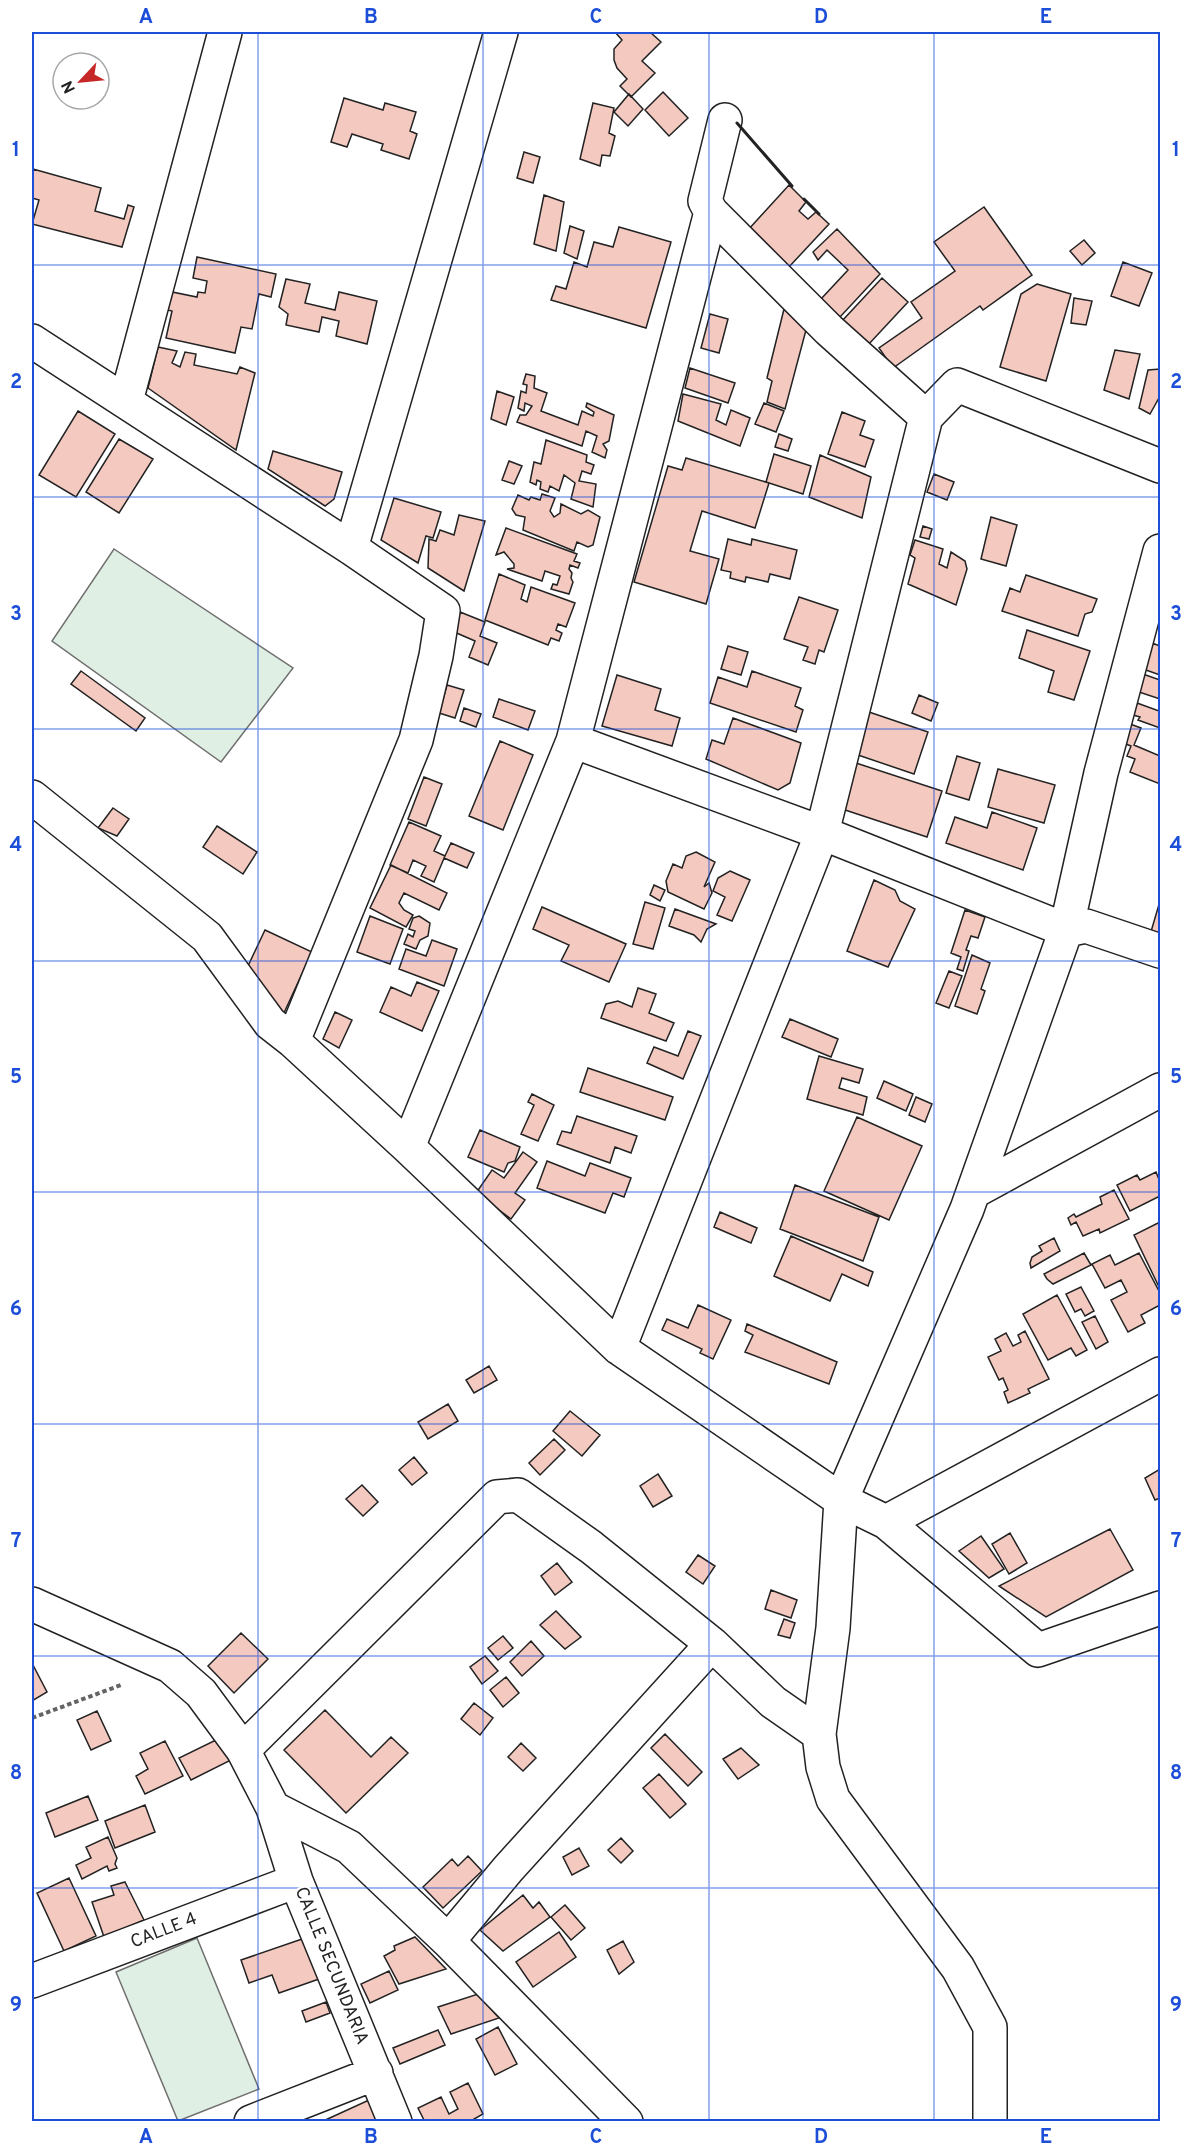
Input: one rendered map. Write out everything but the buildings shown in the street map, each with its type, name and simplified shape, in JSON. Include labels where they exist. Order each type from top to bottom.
[{"type":"street","points":[[126,401],[225,32]]},
{"type":"street","points":[[351,548],[501,32]]},
{"type":"street","points":[[725,120],[705,201],[711,212],[829,330],[926,417]]},
{"type":"street","points":[[408,1147],[573,741],[711,212]]},
{"type":"street","points":[[32,341],[351,548],[443,611],[436,657],[416,740],[293,1041]]},
{"type":"street","points":[[619,1347],[822,833],[926,417],[957,386],[1161,466]]},
{"type":"street","points":[[990,2121],[990,2027],[958,1968],[832,1799],[823,1767],[819,1734],[833,1628],[841,1500],[973,1192],[1066,930],[1101,772],[1161,551]]},
{"type":"street","points":[[573,741],[822,833],[1066,930],[1086,926],[1161,951]]},
{"type":"street","points":[[32,797],[207,937],[270,1023],[293,1041],[408,1147],[619,1347],[841,1500],[886,1522],[1038,1650],[1161,1608]]},
{"type":"street","points":[[973,1192],[1161,1090]]},
{"type":"street","points":[[886,1522],[1161,1374]]},
{"type":"street","points":[[243,1750],[497,1497],[518,1495],[591,1547],[712,1644],[773,1702],[819,1734]]},
{"type":"street","name":"CALLE SECUNDARIA","points":[[32,1604],[170,1666],[201,1693],[243,1750],[273,1808],[296,1881],[395,2121]]},
{"type":"street","points":[[448,1941],[508,1869],[712,1644]]},
{"type":"street","points":[[273,1808],[349,1847],[448,1941],[626,2121]]},
{"type":"street","name":"CALLE 4","points":[[32,1981],[296,1881]]},
{"type":"street","points":[[251,2121],[376,2073]]},
{"type":"path","points":[[32,1718],[170,1666]]},
{"type":"green space","points":[[114,549],[293,668],[221,762],[52,641]]},
{"type":"green space","points":[[197,1938],[259,2089],[178,2121],[116,1972]]},
{"type":"wall","points":[[737,123],[792,186]]},
{"type":"wall","points":[[804,199],[819,214]]}]
